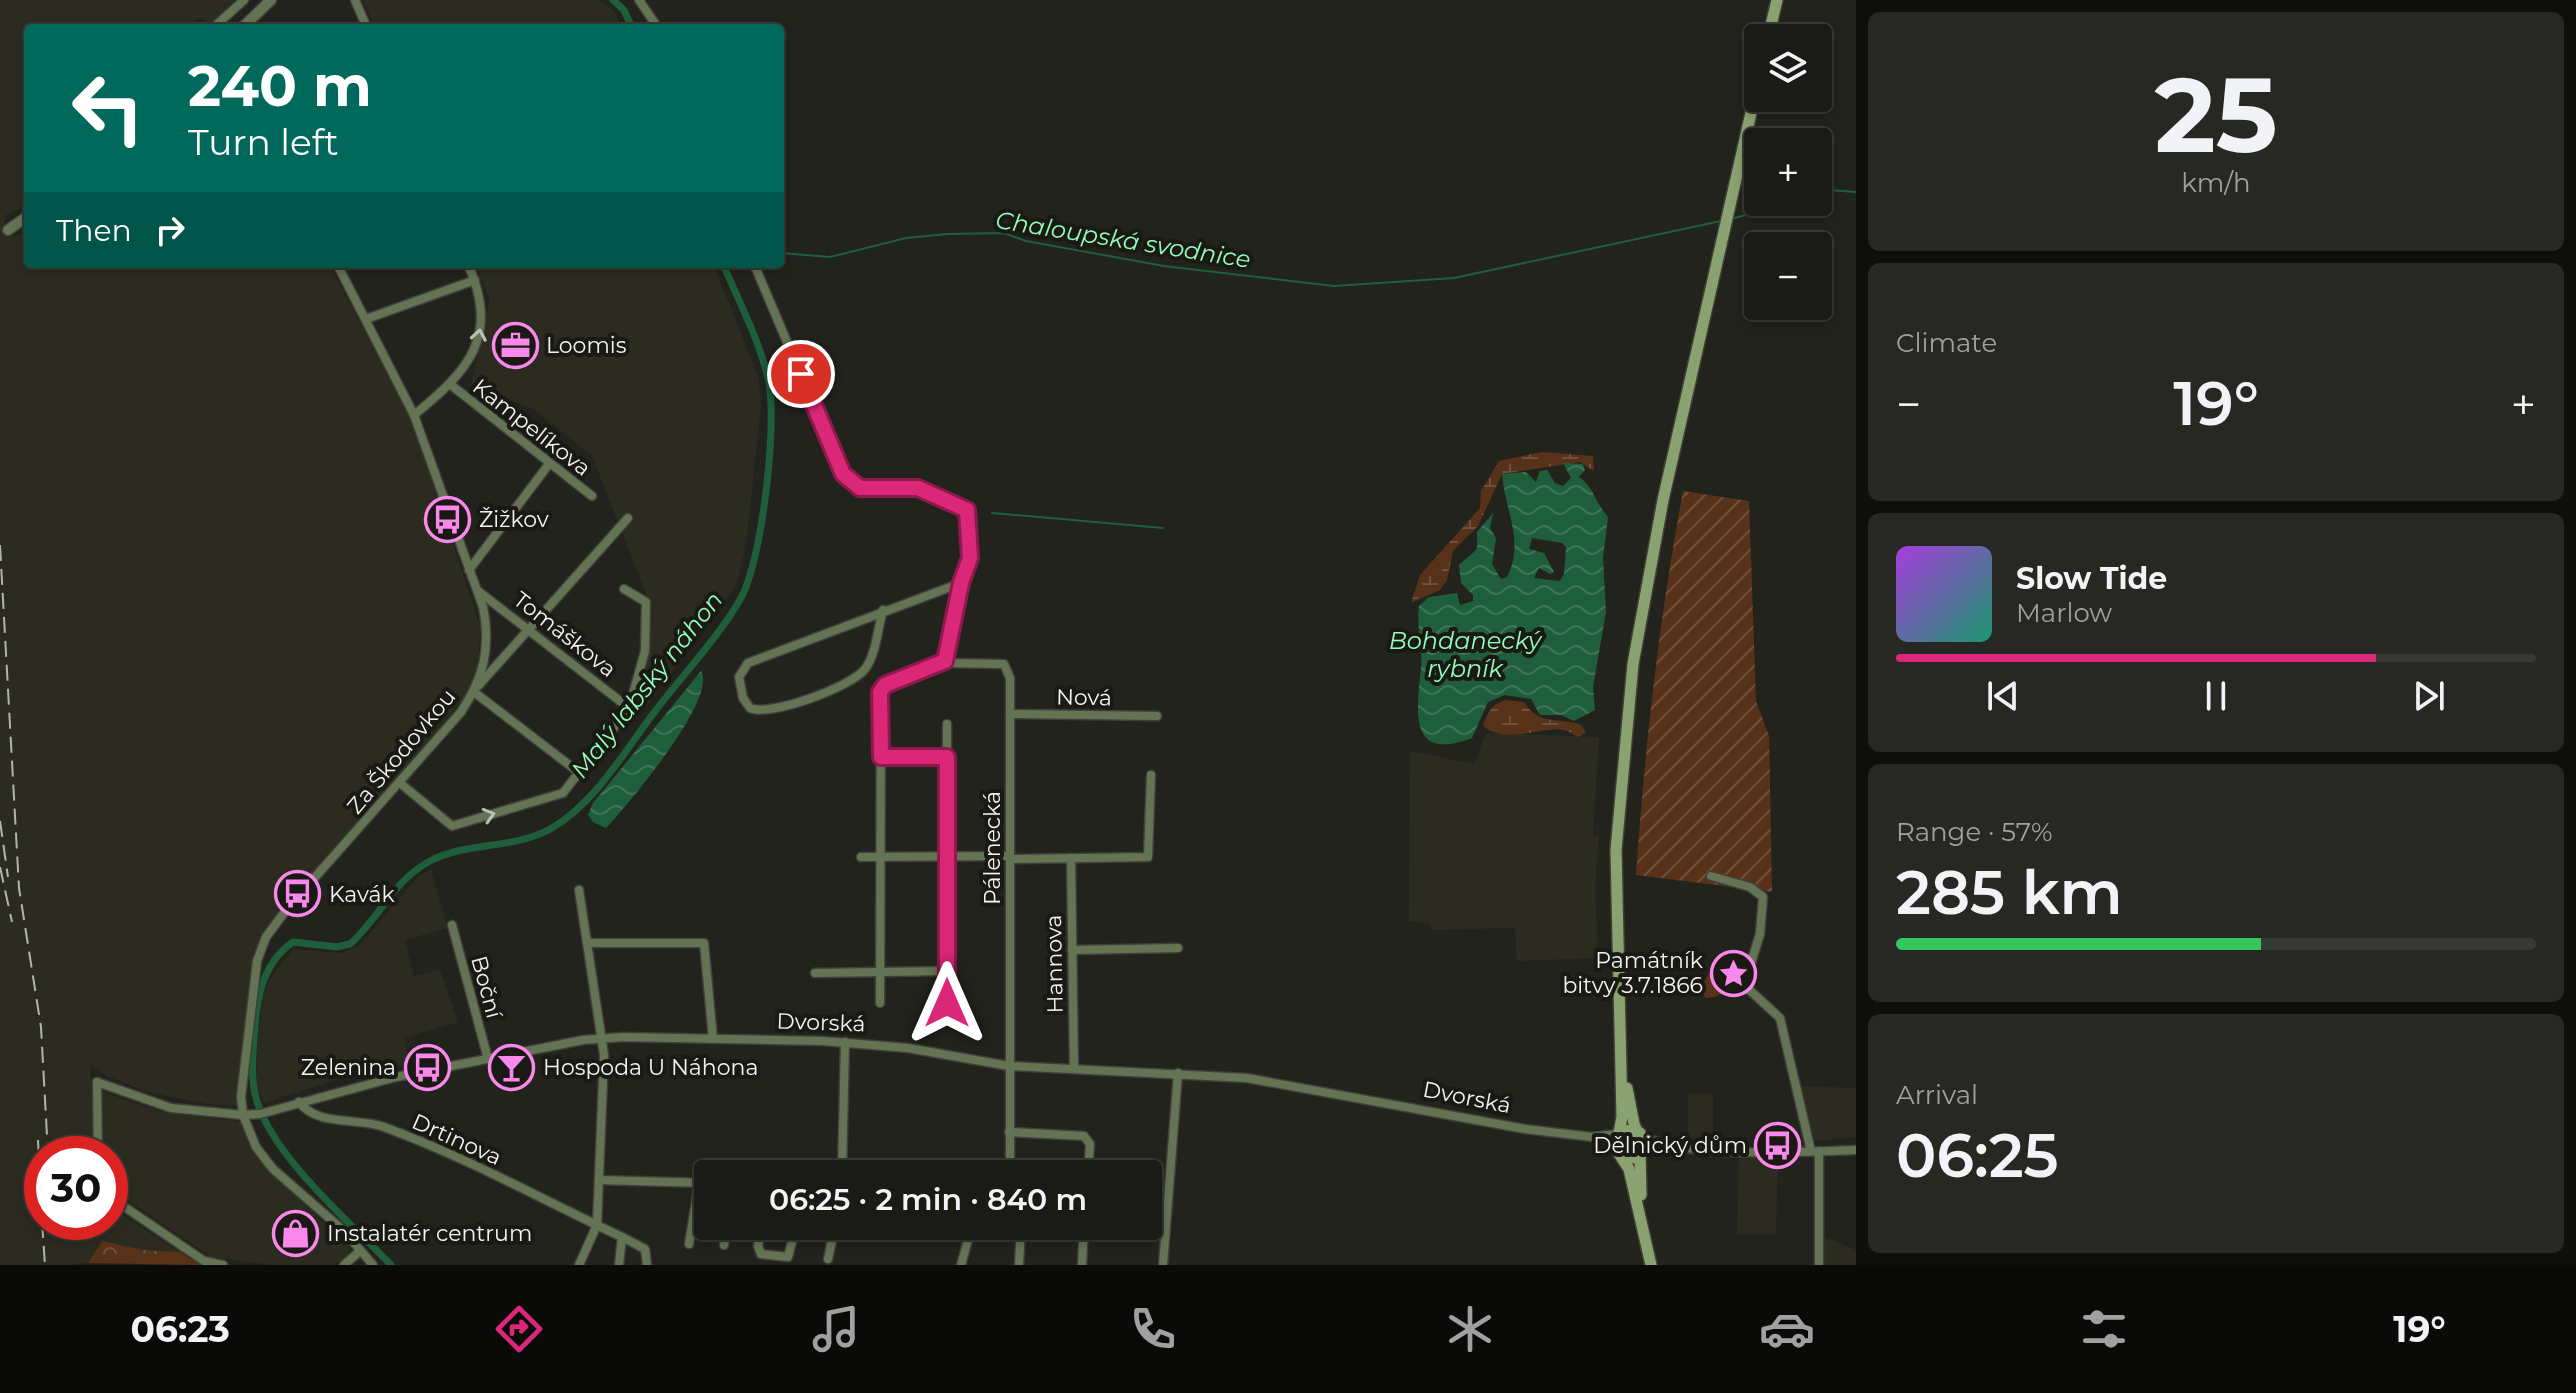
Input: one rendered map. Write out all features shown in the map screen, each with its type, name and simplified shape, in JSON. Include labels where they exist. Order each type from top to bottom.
[{"type":"main road","points":[[1771,24],[1777,0]]},
{"type":"main road","points":[[1651,1265],[1629,1169],[1618,1153],[1620,1048],[1616,866],[1622,762],[1640,619],[1751,112]]},
{"type":"main road","points":[[1620,1048],[1631,1113],[1641,1135],[1645,1235]]},
{"type":"main road","name":"Dvorská","points":[[1618,1133],[1627,1129],[1641,1135]]},
{"type":"main road","name":"Dvorská","points":[[1618,1153],[1633,1158],[1641,1152]]},
{"type":"street","points":[[217,24],[244,0]]},
{"type":"street","points":[[246,24],[271,0]]},
{"type":"street","points":[[355,0],[365,24]]},
{"type":"street","points":[[639,0],[655,24]]},
{"type":"street","points":[[8,230],[24,219]]},
{"type":"street","name":"Za Škodovkou","points":[[339,268],[414,415],[476,590],[488,635],[476,689],[460,714],[287,909],[260,950],[251,992],[243,1115],[256,1147],[273,1169],[344,1231],[373,1265]]},
{"type":"street","name":"Kampelíkova","points":[[414,415],[451,385],[476,348],[482,306],[470,268]]},
{"type":"street","points":[[756,268],[843,474],[860,488],[918,488],[967,510],[970,558],[961,583],[945,661],[882,687],[880,1003]]},
{"type":"street","points":[[366,319],[475,280]]},
{"type":"street","name":"Kampelíkova","points":[[451,385],[592,496]]},
{"type":"street","points":[[469,570],[549,464]]},
{"type":"street","points":[[581,774],[476,689],[628,518]]},
{"type":"street","points":[[883,610],[870,660],[854,678],[770,711],[750,708],[743,698],[739,677],[748,663],[883,610],[961,583]]},
{"type":"street","name":"Tomáškova","points":[[400,783],[452,826],[563,793],[581,774],[629,708],[645,651],[646,602],[624,589]]},
{"type":"street","name":"Tomáškova","points":[[476,590],[629,708]]},
{"type":"street","name":"Pálenecká","points":[[945,661],[1004,664],[1010,678],[1010,1160]]},
{"type":"street","name":"Nová","points":[[1010,714],[1157,716]]},
{"type":"street","points":[[947,724],[947,1003]]},
{"type":"street","points":[[881,757],[947,757]]},
{"type":"street","points":[[861,857],[1147,857],[1151,775]]},
{"type":"street","name":"Hannova","points":[[1071,858],[1074,1069]]},
{"type":"street","points":[[1711,876],[1750,887],[1763,897],[1760,934],[1744,985],[1780,1018],[1815,1151],[1819,1265]]},
{"type":"street","points":[[579,890],[603,1038],[597,1225],[579,1265]]},
{"type":"street","name":"Boční","points":[[452,925],[488,1059]]},
{"type":"street","points":[[588,943],[704,943],[713,1039]]},
{"type":"street","points":[[1072,950],[1178,948]]},
{"type":"street","points":[[825,961],[820,972],[947,971]]},
{"type":"street","name":"Dvorská","points":[[243,1115],[260,1114],[339,1090],[603,1038],[713,1039],[845,1042],[908,1048],[1009,1066],[1178,1073],[1274,1081],[1525,1129],[1592,1137],[1618,1133]]},
{"type":"street","points":[[842,1160],[845,1042]]},
{"type":"street","points":[[1163,1265],[1178,1073]]},
{"type":"street","points":[[98,1136],[97,1082],[171,1108],[243,1115]]},
{"type":"street","name":"Drtinova","points":[[299,1102],[305,1110],[319,1116],[377,1124],[416,1139],[622,1237]]},
{"type":"street","points":[[1009,1132],[1084,1136],[1090,1144],[1089,1160]]},
{"type":"street","name":"Dvorská","points":[[1641,1135],[1667,1145]]},
{"type":"street","name":"Dvorská","points":[[1592,1137],[1618,1153]]},
{"type":"street","name":"Dvorská","points":[[1641,1152],[1667,1145],[1856,1150]]},
{"type":"street","points":[[599,1180],[694,1183]]},
{"type":"street","points":[[128,1209],[204,1261],[223,1265]]},
{"type":"street","points":[[689,1244],[694,1222]]},
{"type":"street","points":[[619,1265],[622,1237],[645,1249],[647,1265]]},
{"type":"street","points":[[724,1245],[725,1240]]},
{"type":"street","points":[[759,1240],[761,1254],[788,1257],[792,1240]]},
{"type":"street","points":[[828,1259],[832,1240]]},
{"type":"street","points":[[961,1265],[968,1240]]},
{"type":"street","points":[[1019,1265],[1020,1240]]},
{"type":"street","points":[[1082,1265],[1083,1240]]},
{"type":"street","points":[[344,1265],[360,1251]]},
{"type":"shaded area","points":[[0,0],[235,0],[210,24],[201,18],[191,24],[24,24],[24,206],[6,215],[4,225],[13,237],[24,233],[24,268],[331,268],[412,422],[481,628],[476,678],[461,702],[261,936],[250,967],[237,1106],[207,1104],[147,1092],[107,1076],[90,1063],[93,1136],[24,1136],[24,1240],[128,1240],[128,1219],[180,1252],[143,1250],[102,1242],[88,1263],[0,1265]]},
{"type":"shaded area","points":[[363,0],[598,0],[614,11],[621,24],[373,24]]},
{"type":"shaded area","points":[[477,268],[715,268],[759,379],[761,406],[746,545],[736,586],[647,706],[633,697],[648,636],[646,593],[592,456],[534,409],[471,386],[490,300]]},
{"type":"shaded area","points":[[1486,733],[1599,737],[1593,835],[1599,836],[1595,886],[1598,958],[1517,961],[1515,928],[1431,930],[1431,924],[1409,921],[1410,751],[1474,764]]},
{"type":"shaded area","points":[[431,869],[447,928],[405,940],[414,976],[440,970],[458,1022],[404,1038],[410,1064],[332,1081],[264,1103],[257,1086],[257,1050],[263,995],[270,979],[293,949],[340,953],[359,946],[418,877]]},
{"type":"shaded area","points":[[1800,1086],[1856,1088],[1856,1137],[1815,1141]]},
{"type":"shaded area","points":[[103,1092],[162,1112],[241,1122],[261,1161],[323,1223],[337,1229],[350,1247],[347,1256],[334,1265],[272,1265],[211,1257],[128,1200],[128,1136],[103,1136]]},
{"type":"shaded area","points":[[1688,1093],[1713,1093],[1713,1141],[1688,1140]]},
{"type":"shaded area","points":[[1739,1156],[1778,1157],[1776,1235],[1737,1235]]},
{"type":"shaded area","points":[[1825,1237],[1856,1250],[1856,1265],[1825,1265]]},
{"type":"green space","points":[[1542,452],[1593,456],[1594,471],[1580,462],[1502,474],[1478,526],[1453,551],[1447,580],[1440,590],[1411,603],[1420,575],[1480,508],[1481,491],[1499,461]]},
{"type":"green space","points":[[1683,491],[1749,501],[1756,701],[1769,736],[1772,892],[1636,875],[1654,683]]},
{"type":"green space","points":[[1505,700],[1524,702],[1542,717],[1580,724],[1586,732],[1579,737],[1559,729],[1516,735],[1493,732],[1483,726],[1486,717],[1496,704]]},
{"type":"green space","points":[[1726,962],[1746,965],[1742,982],[1715,997],[1705,998],[1701,988],[1705,979]]},
{"type":"green space","points":[[102,1241],[143,1250],[180,1252],[200,1265],[88,1263]]},
{"type":"water","name":"Bohdanecký rybník","points":[[1563,463],[1583,464],[1585,470],[1579,477],[1588,485],[1608,517],[1603,558],[1606,612],[1593,687],[1595,710],[1574,721],[1561,715],[1540,715],[1531,699],[1505,695],[1488,702],[1472,738],[1452,744],[1437,744],[1427,738],[1418,716],[1421,661],[1419,606],[1429,597],[1457,593],[1460,605],[1473,601],[1473,595],[1461,583],[1459,565],[1477,549],[1477,532],[1493,513],[1490,528],[1496,538],[1492,564],[1501,579],[1507,577],[1512,564],[1514,539],[1502,474],[1526,472],[1536,482],[1540,471],[1547,470],[1555,483],[1563,486],[1571,478]],"holes":[[[1532,538],[1562,543],[1566,547],[1564,574],[1560,581],[1534,578],[1539,568],[1550,574],[1554,572],[1544,553],[1529,549]]]},
{"type":"water","points":[[701,671],[703,685],[696,704],[668,751],[606,828],[593,822],[588,815],[593,803]]},
{"type":"waterway","name":"Malý labský náhon","points":[[613,0],[624,10],[630,24]]},
{"type":"waterway","name":"Chaloupská svodnice","points":[[1832,190],[1856,192]]},
{"type":"waterway","name":"Chaloupská svodnice","points":[[1731,219],[1744,215]]},
{"type":"waterway","name":"Chaloupská svodnice","points":[[784,253],[830,257],[906,238],[1004,233],[1026,241],[1164,266],[1334,286],[1454,278],[1721,221]]},
{"type":"waterway","name":"Malý labský náhon","points":[[391,1265],[312,1185],[276,1139],[263,1116],[255,1094],[253,1065],[256,1015],[263,984],[278,956],[293,942],[337,947],[350,944],[406,878],[430,861],[460,850],[522,840],[552,828],[568,817],[609,774],[733,612],[749,580],[761,525],[769,460],[771,403],[761,353],[725,268]]},
{"type":"waterway","points":[[992,513],[1163,528]]},
{"type":"railway","points":[[0,545],[19,888],[41,1027],[47,1136]]},
{"type":"railway","points":[[0,821],[8,877]]},
{"type":"railway","points":[[0,867],[12,922]]},
{"type":"railway","points":[[43,1240],[45,1265]]},
{"type":"place","name":"Loomis","points":[[515,345]]},
{"type":"place","name":"Žižkov","points":[[448,519]]},
{"type":"place","name":"Kavák","points":[[298,894]]},
{"type":"place","name":"Památník bitvy 3.7.1866","points":[[1734,973]]},
{"type":"place","name":"Zelenina","points":[[427,1067]]},
{"type":"place","name":"Hospoda U Náhona","points":[[512,1067]]},
{"type":"place","name":"Dělnický dům","points":[[1778,1145]]},
{"type":"place","name":"Instalatér centrum","points":[[296,1233]]},
{"type":"route","points":[[801,374],[821,427],[843,474],[852,484],[860,488],[918,488],[963,507],[969,517],[970,558],[945,648],[945,661],[885,685],[880,692],[881,757],[947,757],[947,1003]]}]
